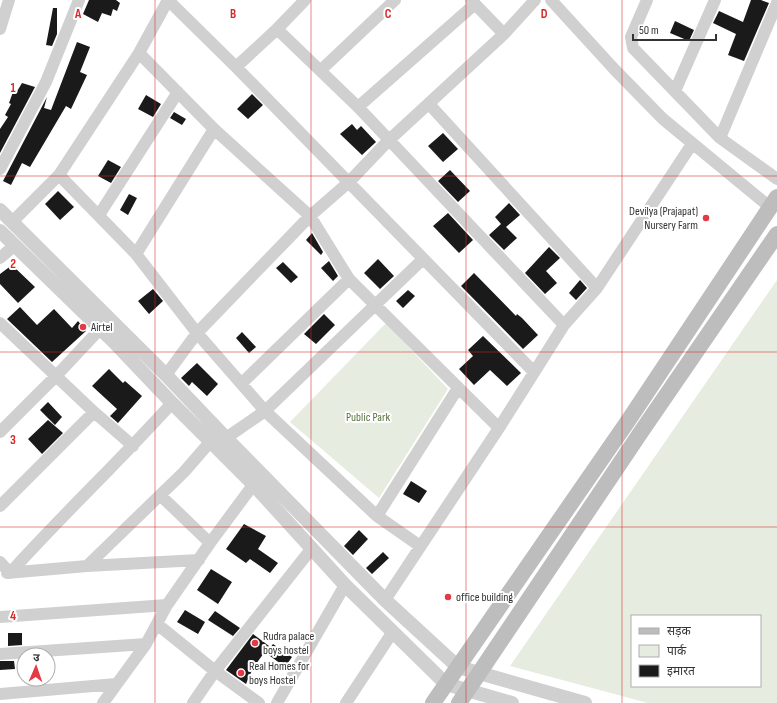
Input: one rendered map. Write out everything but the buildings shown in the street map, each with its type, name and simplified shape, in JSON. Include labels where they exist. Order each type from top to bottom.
[{"type":"main road","points":[[433,703],[628,420],[774,202]]},
{"type":"main road","points":[[464,697],[478,673],[777,234]]},
{"type":"street","points":[[0,29],[9,0]]},
{"type":"street","points":[[0,169],[46,82],[78,0]]},
{"type":"street","points":[[12,222],[59,175],[140,53],[168,0],[236,66],[534,372]]},
{"type":"street","points":[[236,66],[277,29],[305,0]]},
{"type":"street","points":[[321,70],[395,0]]},
{"type":"street","points":[[166,375],[197,333],[310,216],[349,182],[388,141],[504,34],[535,0]]},
{"type":"street","points":[[551,0],[663,119],[692,144],[774,202]]},
{"type":"street","points":[[647,0],[631,38],[632,48],[720,138],[777,179]]},
{"type":"street","points":[[675,91],[715,0]]},
{"type":"street","points":[[358,107],[473,2],[504,34]]},
{"type":"street","points":[[720,138],[777,3]]},
{"type":"street","points":[[277,29],[358,107],[388,141],[564,325]]},
{"type":"street","points":[[140,53],[214,129],[310,216],[349,279],[499,428]]},
{"type":"street","points":[[99,215],[178,92]]},
{"type":"street","points":[[429,104],[596,288]]},
{"type":"street","points":[[136,254],[214,129]]},
{"type":"street","points":[[385,600],[499,428],[564,325],[596,288],[692,144]]},
{"type":"street","points":[[59,175],[136,254],[197,333],[265,411],[377,516],[420,546]]},
{"type":"street","points":[[0,210],[166,375],[226,438],[312,548],[345,585],[392,633],[446,684],[464,697],[512,703]]},
{"type":"street","points":[[0,232],[100,329],[210,442],[257,479],[458,667],[585,703]]},
{"type":"street","points":[[0,258],[14,246]]},
{"type":"street","points":[[226,438],[265,411],[423,259]]},
{"type":"street","points":[[242,383],[349,279]]},
{"type":"street","points":[[0,432],[100,329]]},
{"type":"street","points":[[2,330],[57,375],[94,412],[133,446]]},
{"type":"street","points":[[377,516],[458,388]]},
{"type":"street","points":[[5,573],[133,446],[172,404]]},
{"type":"street","points":[[0,506],[94,412]]},
{"type":"street","points":[[87,566],[160,495],[210,442]]},
{"type":"street","points":[[103,703],[146,644],[167,605],[257,479]]},
{"type":"street","points":[[160,495],[210,543]]},
{"type":"street","points":[[193,703],[215,671],[312,548]]},
{"type":"street","points":[[5,573],[87,566],[199,560]]},
{"type":"street","points":[[0,562],[5,573]]},
{"type":"street","points":[[277,703],[345,585]]},
{"type":"street","points":[[0,617],[167,605]]},
{"type":"street","points":[[157,624],[215,671],[259,703]]},
{"type":"street","points":[[346,703],[392,633]]},
{"type":"street","points":[[0,654],[146,644]]},
{"type":"street","points":[[0,694],[116,684]]},
{"type":"green space","points":[[777,280],[777,703],[648,703],[510,666]]},
{"type":"green space","name":"Public Park","points":[[386,323],[448,389],[379,498],[290,422]]},
{"type":"place","name":"Devilya (Prajapat) Nursery Farm","points":[[706,218]]},
{"type":"place","name":"Airtel","points":[[83,327]]},
{"type":"place","name":"office building","points":[[448,597]]},
{"type":"place","name":"Rudra palace boys hostel","points":[[255,643]]},
{"type":"place","name":"Real Homes for boys Hostel","points":[[241,673]]}]
